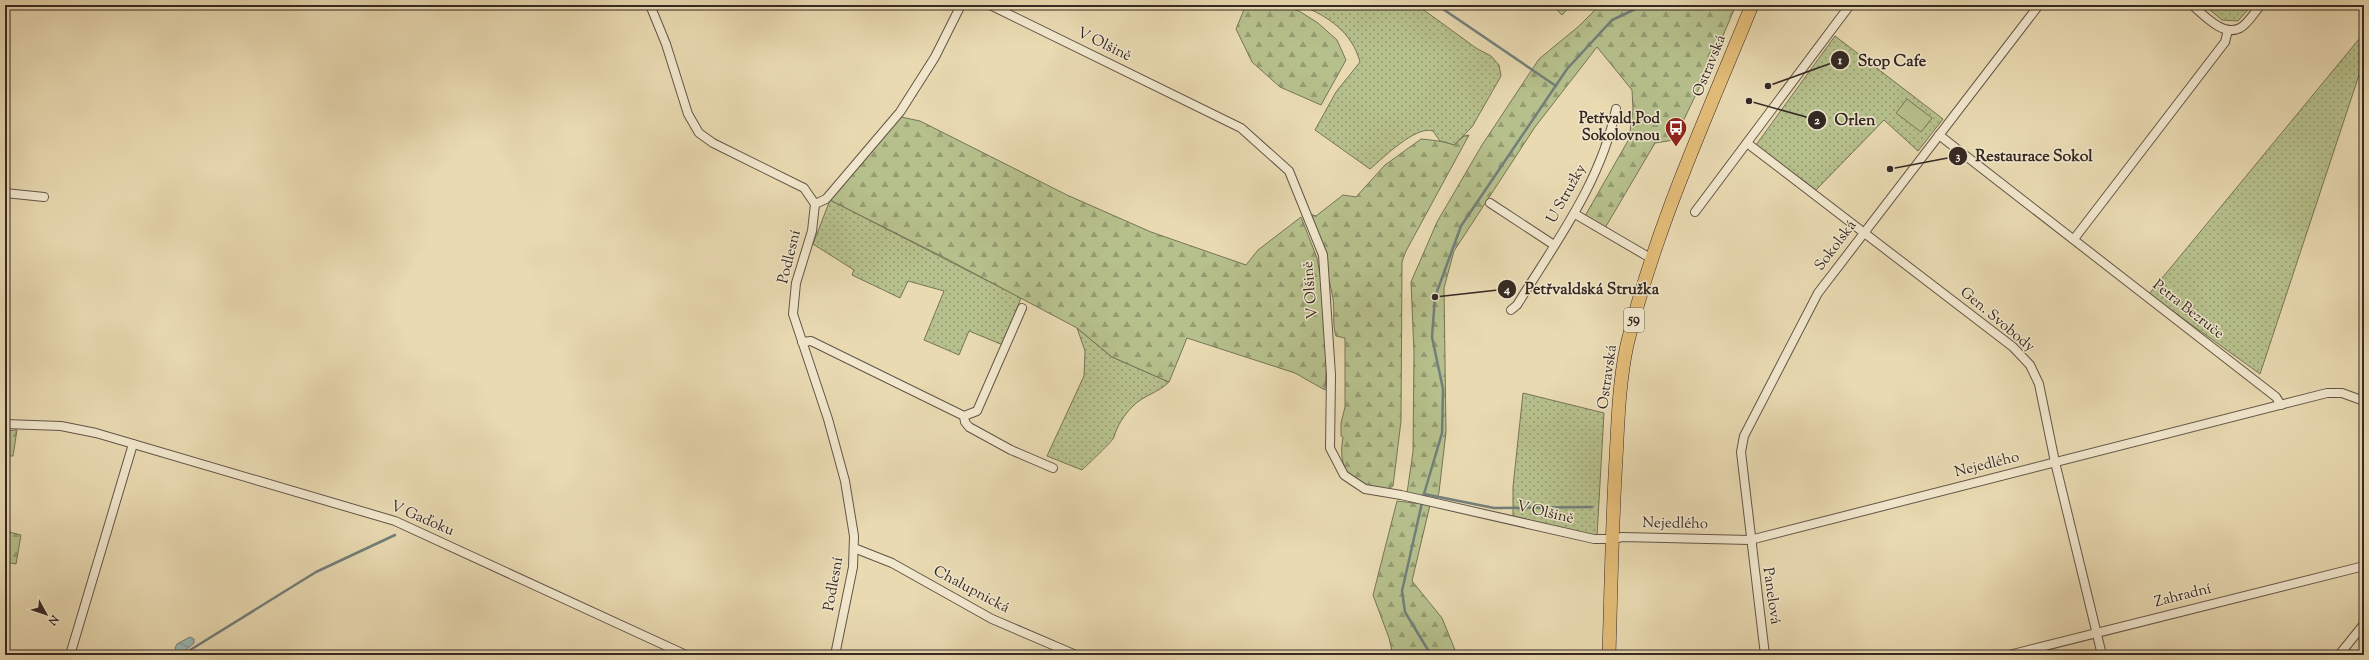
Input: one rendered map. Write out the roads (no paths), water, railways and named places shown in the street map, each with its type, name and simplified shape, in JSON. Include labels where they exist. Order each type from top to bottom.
[{"type":"main road","name":"Ostravská","points":[[1609,655],[1620,387],[1627,345],[1652,259],[1694,147],[1752,5]]},
{"type":"street","points":[[650,5],[666,44],[688,114],[699,133],[713,143],[804,188],[815,204],[826,199],[900,112],[935,57],[961,5]]},
{"type":"street","name":"V Olšině","points":[[990,5],[1241,128],[1289,171],[1323,255],[1331,375],[1330,448],[1344,475],[1365,489],[1401,495],[1594,539],[1613,539]]},
{"type":"street","points":[[1695,212],[1850,5]]},
{"type":"street","name":"Sokolská","points":[[1750,540],[1741,452],[1744,436],[1818,293],[2038,5]]},
{"type":"street","points":[[2192,5],[2214,24],[2228,30],[2240,28],[2261,5]]},
{"type":"street","points":[[2074,239],[2225,42],[2228,30]]},
{"type":"street","name":"U Stružky","points":[[1511,310],[1517,305],[1575,214],[1603,158],[1616,109]]},
{"type":"street","name":"Petra Bezruče","points":[[1939,135],[2276,397],[2281,405]]},
{"type":"street","name":"Gen. Svobody","points":[[1747,143],[2014,347],[2030,365],[2040,384],[2055,462],[2102,655]]},
{"type":"street","points":[[5,192],[44,196]]},
{"type":"street","name":"U Stružky","points":[[1490,203],[1554,245]]},
{"type":"street","name":"Podlesní","points":[[815,204],[812,231],[796,283],[794,314],[828,419],[845,481],[854,536],[853,568],[835,655]]},
{"type":"street","points":[[1575,214],[1652,259]]},
{"type":"street","points":[[802,342],[811,341],[964,416],[977,411],[1022,308]]},
{"type":"street","name":"Nejedlého","points":[[1613,539],[1622,537],[1750,540],[2327,394],[2342,393],[2364,401]]},
{"type":"street","points":[[964,416],[965,422],[969,427],[1011,450],[1053,468]]},
{"type":"street","name":"V Gaďoku","points":[[5,424],[61,426],[133,444],[395,521],[686,655]]},
{"type":"street","points":[[70,655],[133,444]]},
{"type":"street","name":"Panelová","points":[[1750,540],[1765,655]]},
{"type":"street","name":"Chalupnická","points":[[854,548],[892,564],[992,619],[1076,655]]},
{"type":"street","name":"Zahradní","points":[[2009,655],[2364,566]]},
{"type":"street","points":[[2338,655],[2364,624]]},
{"type":"water","points":[[190,637],[194,639],[194,643],[182,653],[177,652],[175,648],[177,644]]},
{"type":"waterway","points":[[1437,5],[1556,86]]},
{"type":"waterway","points":[[1431,655],[1405,612],[1402,591],[1424,494],[1442,433],[1443,389],[1432,337],[1435,297],[1461,226],[1567,69],[1612,20],[1644,5]]},
{"type":"waterway","points":[[1424,494],[1494,508],[1592,507]]},
{"type":"waterway","points":[[182,655],[316,572],[395,535]]},
{"type":"place","name":"Stop Cafe","points":[[1768,86]]},
{"type":"place","name":"Orlen","points":[[1749,101]]},
{"type":"place","name":"Petřvald,Pod Sokolovnou","points":[[1676,148]]},
{"type":"place","name":"Restaurace Sokol","points":[[1890,169]]},
{"type":"place","name":"Petřvaldská Stružka","points":[[1435,297]]}]
